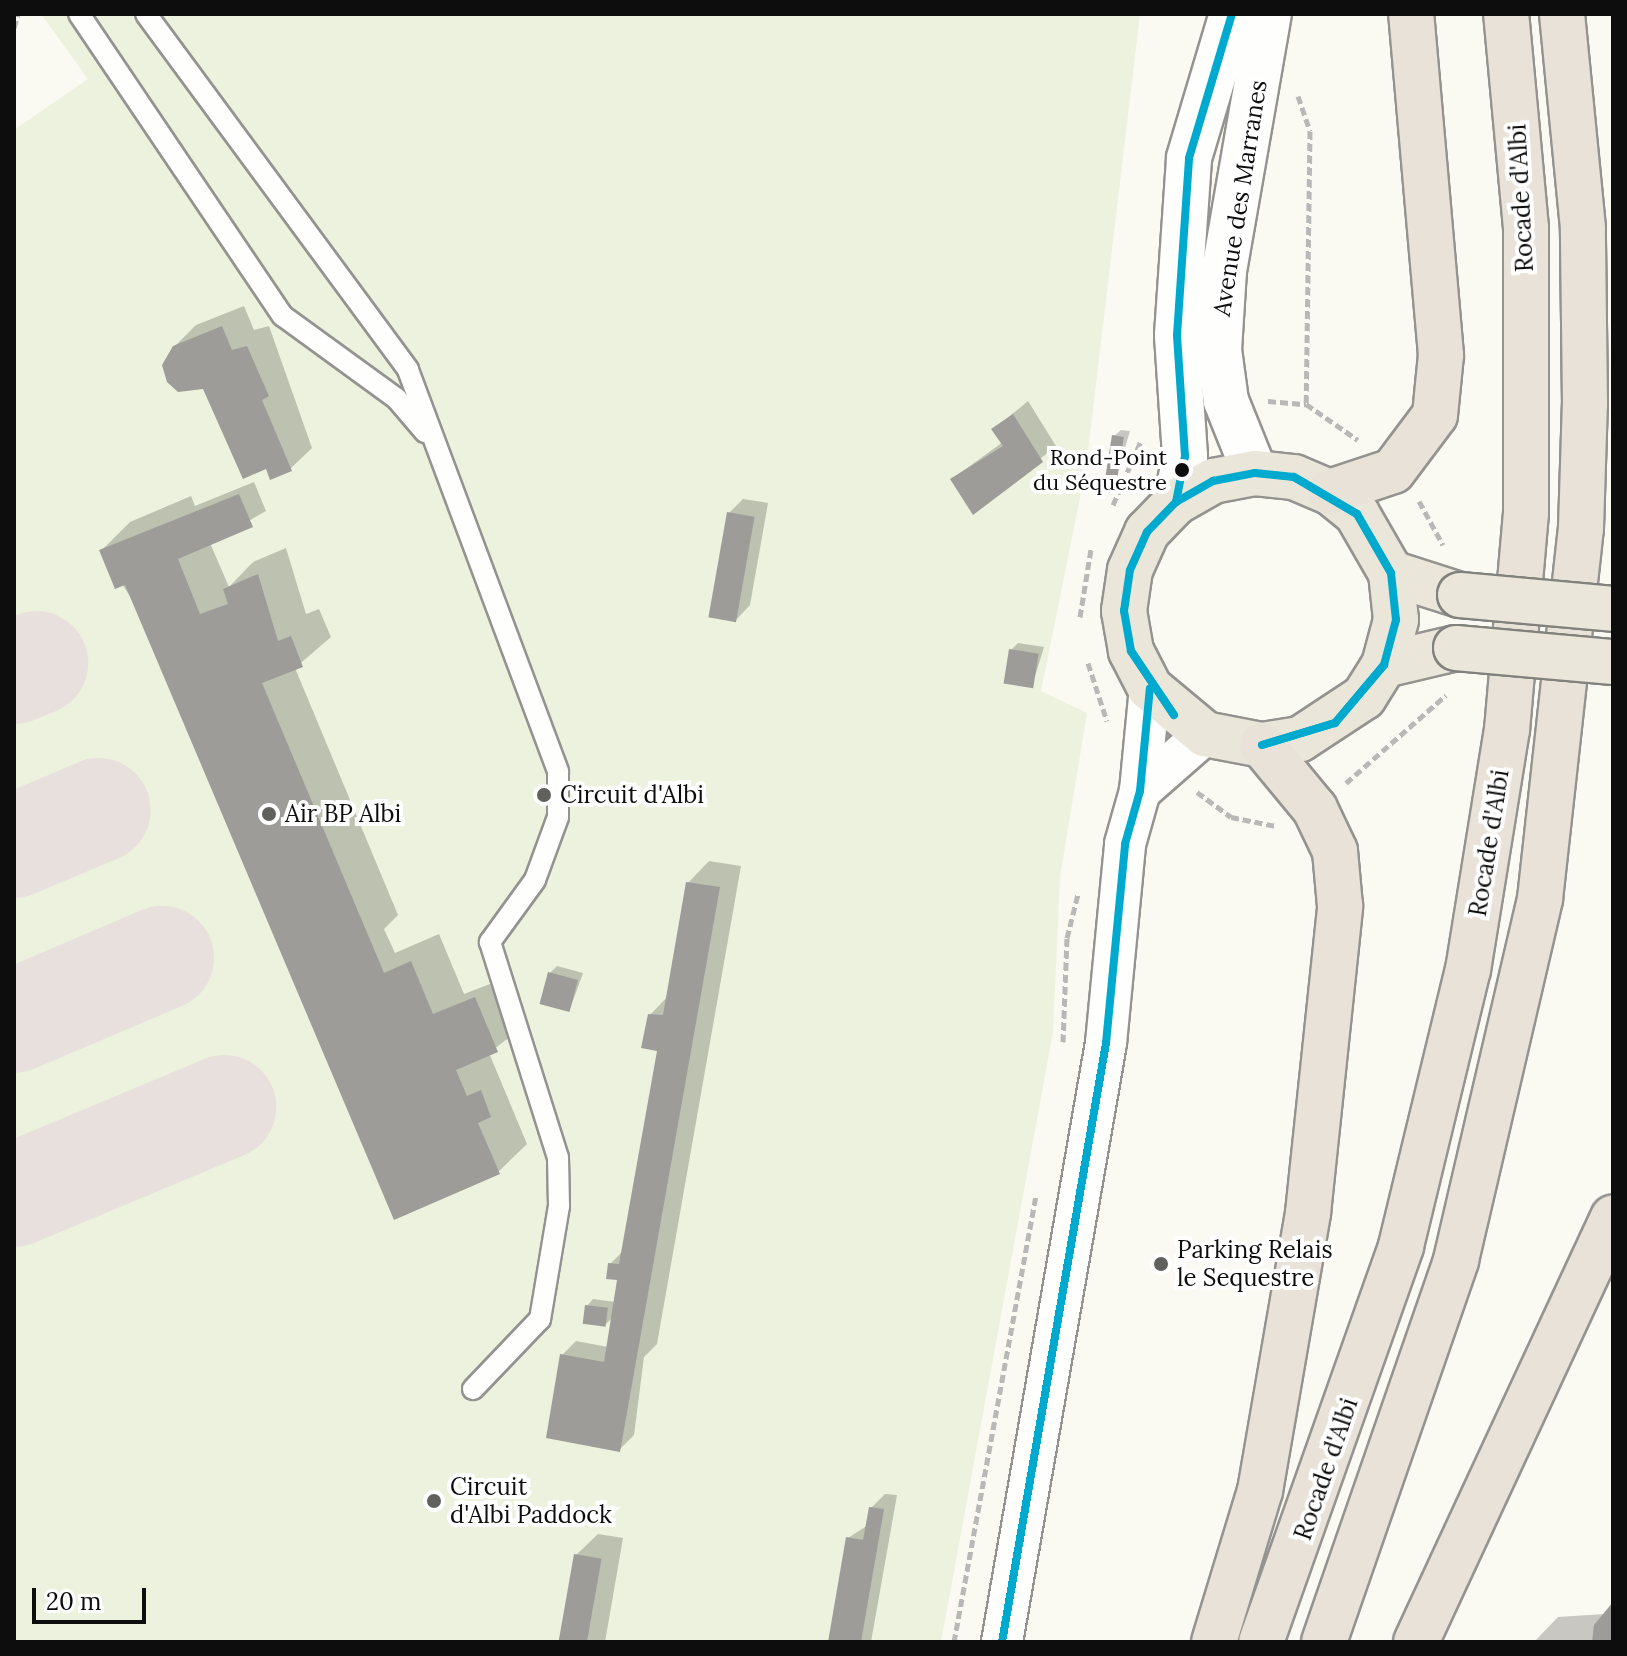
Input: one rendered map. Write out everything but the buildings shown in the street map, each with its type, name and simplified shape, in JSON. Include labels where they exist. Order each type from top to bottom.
[{"type":"highway","points":[[1330,492],[1393,471],[1435,415],[1441,355],[1436,261],[1411,14]]},
{"type":"highway","name":"Rocade d'Albi","points":[[1261,1642],[1401,1246],[1468,970],[1507,730],[1526,513],[1526,228],[1506,14]]},
{"type":"highway","points":[[1324,1642],[1456,1260],[1540,899],[1576,588],[1585,404],[1583,228],[1562,14]]},
{"type":"highway","points":[[1214,1642],[1260,1491],[1302,1244],[1340,906],[1335,851],[1315,809],[1262,745]]},
{"type":"highway","points":[[1416,1642],[1613,1217]]},
{"type":"main road","points":[[1255,473],[1294,477],[1330,492],[1357,514],[1391,573],[1396,620],[1384,665],[1335,723],[1262,745],[1205,734],[1150,688],[1131,651],[1124,611],[1130,570],[1147,532],[1176,502],[1213,481],[1255,473]]},
{"type":"main road","points":[[1391,573],[1460,595],[1613,609]]},
{"type":"main road","points":[[1384,665],[1456,648],[1613,662]]},
{"type":"street","name":"Avenue des Marranes","points":[[1176,502],[1185,456],[1177,335],[1189,158],[1232,14]]},
{"type":"street","name":"Avenue des Marranes","points":[[1255,473],[1226,401],[1219,350],[1224,271],[1269,14]]},
{"type":"street","points":[[1002,1642],[1106,1043],[1125,844],[1140,791],[1150,688]]},
{"type":"street","points":[[1140,791],[1205,734]]},
{"type":"lane","points":[[79,14],[283,316],[396,398],[437,448]]},
{"type":"lane","points":[[146,14],[331,271],[408,370],[553,751],[562,794],[535,880],[490,942],[558,1158],[559,1206],[540,1319],[473,1389]]},
{"type":"path","points":[[14,28],[18,14]]},
{"type":"path","points":[[1290,87],[1304,103],[1310,131],[1306,404]]},
{"type":"path","points":[[1063,1049],[1067,938],[1082,878]]},
{"type":"path","points":[[954,1642],[1037,1190]]},
{"type":"green space","name":"Circuit d'Albi","points":[[41,14],[1140,14],[1086,468],[1041,691],[1087,713],[1060,877],[1053,1032],[941,1642],[14,1642],[14,130],[88,79]]},
{"type":"taxiway","points":[[14,672],[36,663]]},
{"type":"taxiway","points":[[14,846],[99,810]]},
{"type":"taxiway","points":[[14,1021],[162,958]]},
{"type":"taxiway","points":[[14,1195],[224,1107]]},
{"type":"transit line","points":[[1176,502],[1185,456],[1177,335],[1189,158],[1232,14]]},
{"type":"transit line","points":[[1131,651],[1124,611],[1130,570],[1147,532],[1176,502],[1213,481],[1255,473],[1294,477]]},
{"type":"transit line","points":[[1294,477],[1357,514]]},
{"type":"transit line","points":[[1294,477],[1357,514]]},
{"type":"transit line","points":[[1357,514],[1391,573]]},
{"type":"transit line","points":[[1357,514],[1391,573]]},
{"type":"transit line","points":[[1384,665],[1396,620],[1391,573]]},
{"type":"transit line","points":[[1131,651],[1174,715]]},
{"type":"transit line","points":[[1131,651],[1174,715]]},
{"type":"transit line","points":[[1335,723],[1384,665]]},
{"type":"transit line","points":[[1335,723],[1384,665]]},
{"type":"transit line","points":[[1002,1642],[1106,1043],[1125,844],[1140,791],[1150,688]]},
{"type":"transit line","points":[[1262,745],[1335,723]]},
{"type":"transit line","points":[[1262,745],[1335,723]]},
{"type":"place","name":"Rond-Point du Séquestre","points":[[1182,470]]},
{"type":"place","name":"Circuit d'Albi","points":[[544,795]]},
{"type":"place","name":"Air BP Albi","points":[[269,814]]},
{"type":"place","name":"Parking Relais le Sequestre","points":[[1161,1264]]},
{"type":"place","name":"Circuit d'Albi Paddock","points":[[434,1501]]}]
